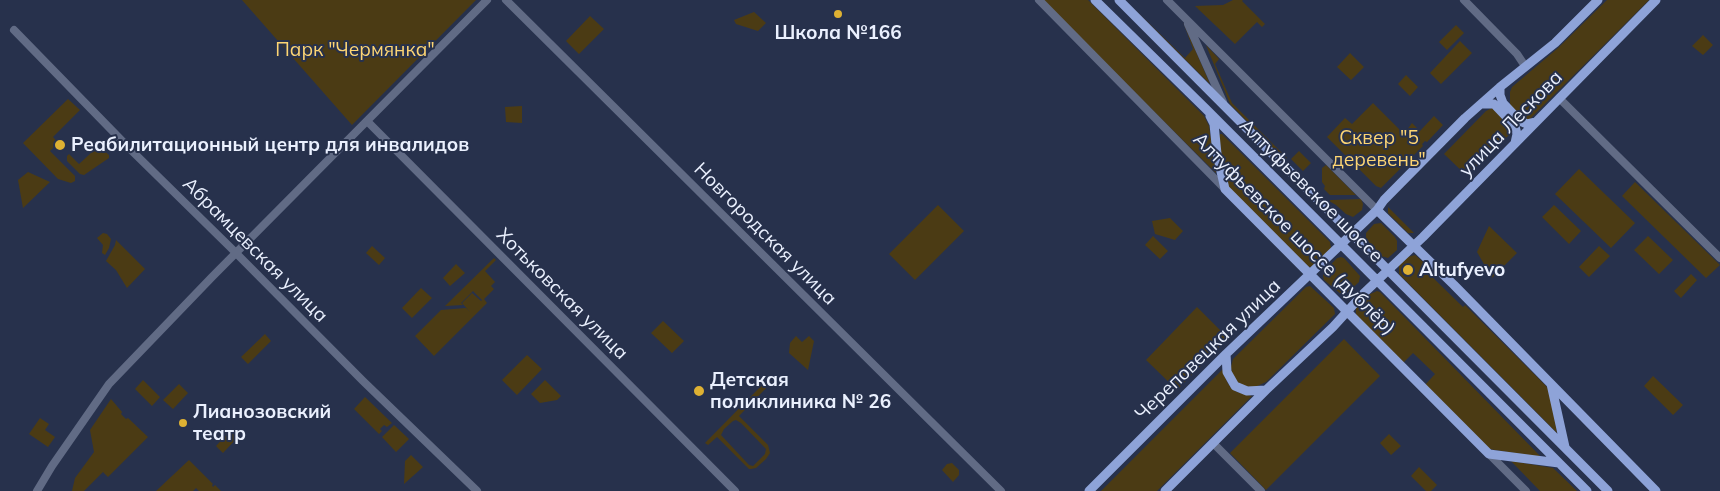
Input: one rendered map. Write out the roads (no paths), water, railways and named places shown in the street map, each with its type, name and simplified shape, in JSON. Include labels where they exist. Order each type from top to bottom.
[{"type":"main road","name":"Алтуфьевское шоссе","points":[[1095,0],[1342,244],[1587,491]]},
{"type":"main road","name":"Алтуфьевское шоссе","points":[[1119,0],[1608,491]]},
{"type":"main road","name":"улица Лескова","points":[[1353,234],[1377,210],[1384,200],[1480,104],[1555,43],[1598,0]]},
{"type":"main road","name":"улица Лескова","points":[[1389,270],[1656,0]]},
{"type":"main road","points":[[1500,87],[1503,103],[1520,121],[1527,124],[1536,122]]},
{"type":"main road","points":[[1480,104],[1494,104],[1515,126],[1517,134],[1515,144]]},
{"type":"main road","points":[[1206,109],[1214,124],[1217,154],[1225,189]]},
{"type":"main road","name":"Алтуфьевское шоссе (дублёр)","points":[[1225,189],[1489,454]]},
{"type":"main road","points":[[1377,210],[1656,491]]},
{"type":"main road","name":"Череповецкая улица","points":[[1089,491],[1226,354],[1353,234]]},
{"type":"main road","points":[[1165,491],[1389,270]]},
{"type":"main road","points":[[1226,354],[1227,372],[1235,386],[1247,391],[1266,390]]},
{"type":"main road","points":[[1551,384],[1564,447]]},
{"type":"main road","points":[[1489,454],[1559,463]]},
{"type":"street","points":[[37,491],[108,384],[487,0]]},
{"type":"street","name":"Новгородская улица","points":[[506,0],[1002,491]]},
{"type":"street","name":"Алтуфьевское шоссе (дублёр)","points":[[1039,0],[1225,189]]},
{"type":"street","points":[[1167,0],[1377,210]]},
{"type":"street","points":[[1464,0],[1517,54],[1526,66]]},
{"type":"street","points":[[1186,19],[1224,104]]},
{"type":"street","name":"Абрамцевская улица","points":[[14,30],[363,381],[477,491]]},
{"type":"street","points":[[1559,98],[1720,258]]},
{"type":"street","name":"Хотьковская улица","points":[[366,121],[735,491]]},
{"type":"street","points":[[1213,443],[1261,491]]},
{"type":"street","name":"Алтуфьевское шоссе (дублёр)","points":[[1489,454],[1526,491]]},
{"type":"place","name":"Школа №166","points":[[838,14]]},
{"type":"place","name":"Реабилитационный центр для инвалидов","points":[[60,145]]},
{"type":"place","name":"Altufyevo","points":[[1408,270]]},
{"type":"place","name":"Детская поликлиника № 26","points":[[699,391]]},
{"type":"place","name":"Лианозовский театр","points":[[183,423]]},
{"type":"park label","name":"Парк \"Чермянка\"","points":[[355,50]]},
{"type":"park label","name":"Сквер \"5 деревень\"","points":[[1379,149]]}]
